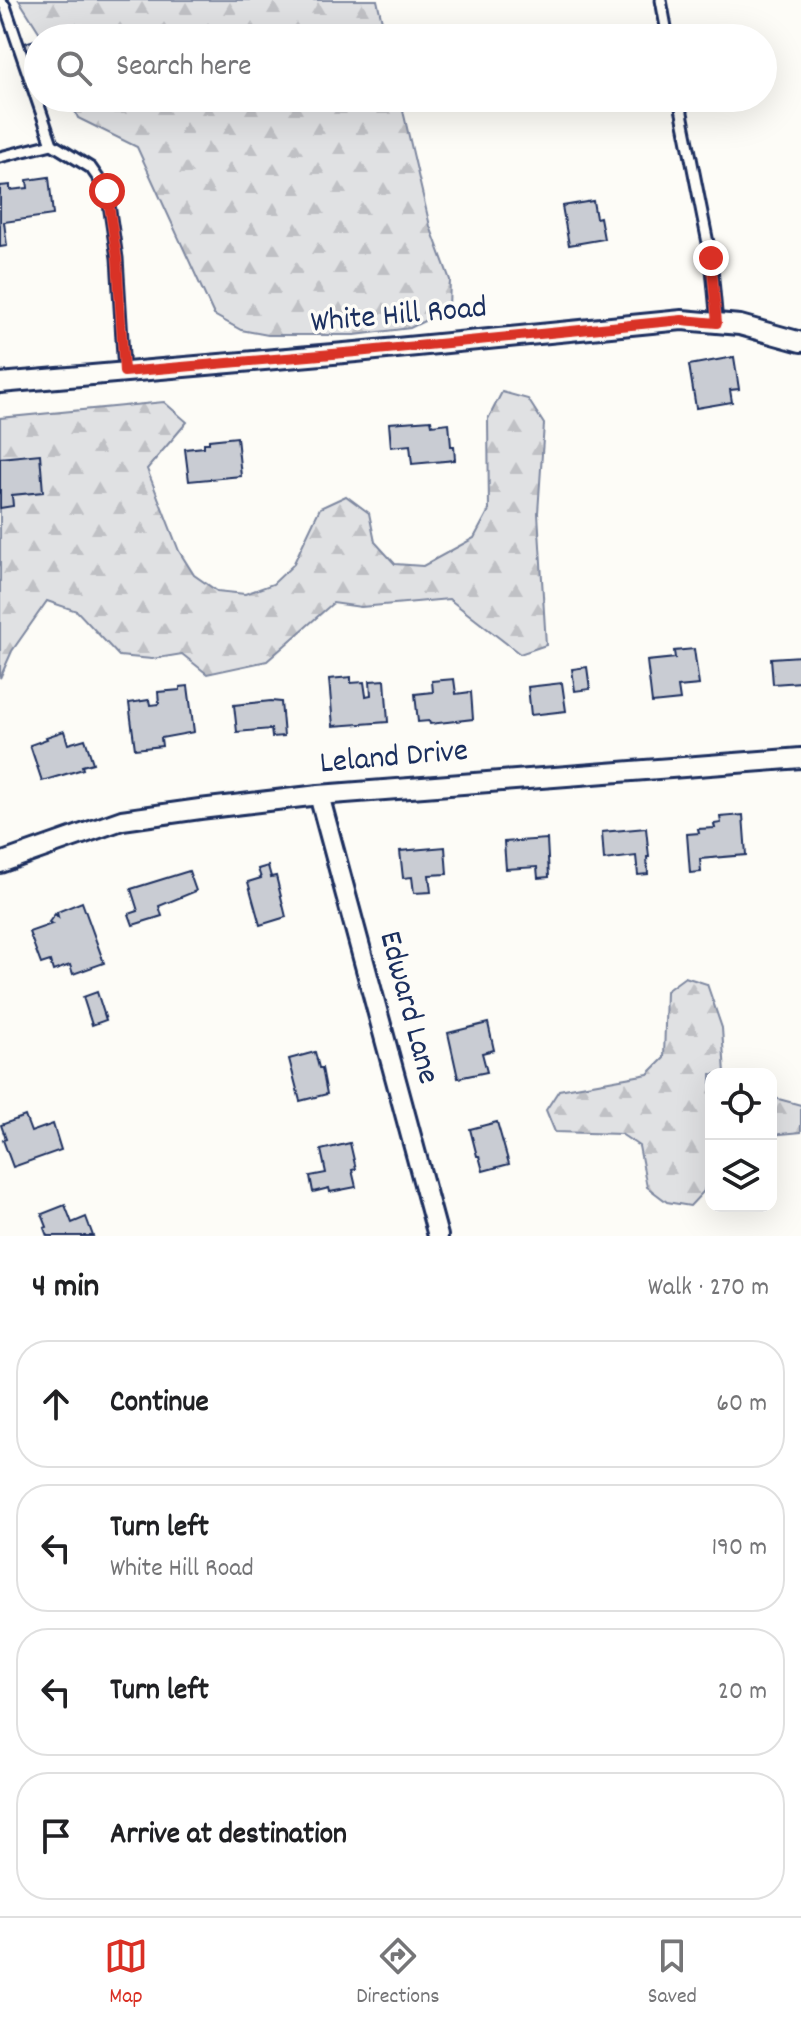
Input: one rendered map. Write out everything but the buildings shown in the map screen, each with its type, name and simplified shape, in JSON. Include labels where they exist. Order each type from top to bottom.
[{"type":"street","name":"White Hill Road","points":[[0,383],[682,320],[740,325],[801,342]]},
{"type":"street","name":"Leland Drive","points":[[0,863],[122,820],[319,795],[801,758]]},
{"type":"street","name":"Edward Lane","points":[[319,795],[438,1236]]},
{"type":"lane","points":[[661,0],[665,24]]},
{"type":"lane","points":[[0,1],[5,6],[24,62]]},
{"type":"lane","points":[[41,112],[52,144],[91,168],[107,191],[117,258],[124,372]]},
{"type":"lane","points":[[682,112],[711,258],[717,323]]},
{"type":"lane","points":[[0,157],[52,144]]},
{"type":"green space","points":[[19,0],[377,0],[383,24],[34,24]]},
{"type":"green space","points":[[75,112],[403,112],[430,226],[450,280],[449,309],[410,328],[355,335],[268,335],[241,330],[214,315],[137,147],[78,118]]},
{"type":"green space","points":[[502,392],[528,399],[544,424],[538,513],[546,645],[520,654],[449,599],[361,607],[333,603],[267,661],[207,674],[182,654],[152,659],[119,656],[77,611],[47,601],[12,651],[0,678],[0,418],[164,402],[187,422],[147,469],[179,551],[194,575],[217,591],[245,594],[273,584],[293,565],[320,508],[346,496],[369,513],[375,542],[395,564],[423,566],[474,538],[489,510],[488,419]]},
{"type":"green space","points":[[685,977],[707,984],[722,1028],[725,1068],[705,1068],[705,1187],[690,1206],[667,1202],[647,1187],[639,1146],[621,1134],[555,1132],[546,1110],[559,1090],[648,1074],[664,1058],[666,991]]},
{"type":"green space","points":[[777,1099],[801,1105],[801,1132],[777,1134]]},
{"type":"route","points":[[107,191],[117,258],[124,372],[682,320],[717,323],[711,258]]}]
